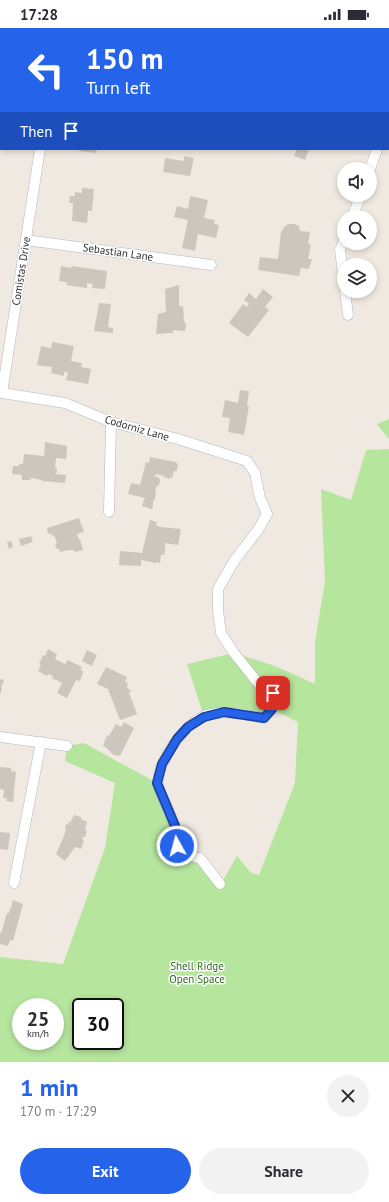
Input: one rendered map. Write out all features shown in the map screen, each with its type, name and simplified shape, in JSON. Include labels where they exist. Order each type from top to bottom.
[{"type":"street","name":"Comistas Drive","points":[[2,394],[40,150]]},
{"type":"street","points":[[372,162],[377,150]]},
{"type":"street","name":"Sebastian Lane","points":[[26,240],[211,265]]},
{"type":"street","points":[[346,298],[348,315]]},
{"type":"street","name":"Codorniz Lane","points":[[2,394],[65,403],[111,422],[178,439],[247,461],[254,474],[260,498],[267,514],[258,530],[234,561],[218,589],[218,611],[221,633],[234,653],[258,683],[273,693],[272,709],[264,718],[224,712],[204,717],[188,727],[177,739],[162,764],[157,783],[175,826],[177,846],[186,855],[200,858],[220,884]]},
{"type":"street","points":[[110,512],[111,422]]},
{"type":"street","points":[[0,737],[67,746]]},
{"type":"street","points":[[14,883],[41,742]]},
{"type":"green space","points":[[389,419],[389,439],[377,424]]},
{"type":"green space","name":"Shell Ridge Open Space","points":[[389,449],[389,1062],[0,1062],[0,957],[63,964],[105,848],[115,783],[65,761],[67,746],[84,743],[157,783],[177,846],[200,858],[221,884],[237,856],[251,873],[259,875],[295,783],[298,722],[272,709],[264,718],[204,717],[187,664],[234,653],[275,666],[315,684],[315,642],[325,581],[321,489],[351,500],[366,450]]},
{"type":"building","points":[[79,150],[97,150],[96,153]]},
{"type":"building","points":[[297,150],[309,150],[305,160],[294,156]]},
{"type":"building","points":[[184,156],[194,158],[190,176],[163,172],[165,158],[184,161]]},
{"type":"building","points":[[82,188],[94,189],[92,211],[88,211],[87,223],[72,221],[73,203],[69,203],[70,196],[75,196],[75,192],[82,193]]},
{"type":"building","points":[[190,196],[208,200],[204,218],[215,220],[214,224],[219,225],[216,238],[198,234],[195,251],[182,248],[188,220],[174,217],[177,206],[188,209]]},
{"type":"building","points":[[289,224],[299,226],[300,231],[310,232],[308,244],[311,245],[308,259],[312,259],[309,269],[301,268],[299,276],[258,270],[260,257],[278,259],[281,232],[285,226]]},
{"type":"building","points":[[61,266],[107,271],[105,289],[92,288],[93,284],[87,283],[87,288],[66,285],[67,282],[59,281]]},
{"type":"building","points":[[179,285],[179,306],[183,306],[184,321],[186,325],[185,331],[173,330],[173,333],[156,334],[158,314],[166,312],[165,289]]},
{"type":"building","points":[[263,289],[273,297],[265,307],[269,310],[248,337],[229,323],[243,304],[247,307],[249,304],[244,300],[249,293],[256,299]]},
{"type":"building","points":[[99,303],[111,304],[108,327],[113,328],[113,333],[94,331]]},
{"type":"building","points":[[52,342],[74,346],[71,361],[82,363],[81,367],[91,369],[88,384],[66,380],[68,373],[64,372],[64,376],[51,373],[52,367],[37,365],[41,346],[51,348]]},
{"type":"building","points":[[240,390],[249,391],[247,405],[249,406],[244,435],[228,432],[230,418],[222,417],[225,400],[238,403]]},
{"type":"building","points":[[45,442],[67,446],[66,459],[56,458],[55,467],[57,472],[55,474],[66,475],[65,483],[42,481],[31,478],[30,480],[22,480],[22,475],[12,474],[13,466],[23,464],[24,454],[44,456]]},
{"type":"building","points":[[150,457],[175,462],[178,464],[177,470],[174,471],[172,478],[170,477],[170,479],[156,474],[155,477],[158,477],[160,480],[159,485],[156,487],[155,499],[151,509],[142,506],[145,498],[128,494],[131,483],[140,485],[146,462],[149,463]]},
{"type":"building","points":[[79,518],[84,532],[77,534],[83,550],[75,552],[74,550],[69,550],[60,552],[59,549],[56,548],[55,545],[57,543],[54,535],[52,536],[51,533],[48,534],[47,528]]},
{"type":"building","points":[[150,520],[157,522],[156,525],[160,527],[181,529],[178,545],[165,543],[164,555],[161,555],[160,563],[141,560],[141,566],[119,565],[120,551],[142,553]]},
{"type":"building","points":[[31,536],[33,542],[21,546],[19,539]]},
{"type":"building","points":[[11,541],[13,547],[9,549],[7,542]]},
{"type":"building","points":[[48,649],[57,654],[55,659],[65,664],[68,660],[82,667],[81,669],[83,672],[80,681],[76,680],[67,698],[57,693],[62,683],[52,678],[53,676],[48,674],[47,676],[38,671],[43,655],[45,656]]},
{"type":"building","points":[[87,650],[97,655],[92,666],[82,661]]},
{"type":"building","points":[[106,667],[127,677],[125,682],[128,683],[128,689],[131,690],[129,693],[137,714],[120,720],[108,689],[97,684]]},
{"type":"building","points":[[0,679],[4,680],[0,695]]},
{"type":"building","points":[[124,722],[134,728],[120,756],[116,756],[103,746],[107,735],[109,736],[116,724],[121,727]]},
{"type":"building","points":[[0,767],[11,768],[11,771],[16,772],[13,802],[6,801],[7,798],[3,798],[4,790],[0,789]]},
{"type":"building","points":[[74,815],[81,817],[81,819],[87,822],[85,830],[87,831],[85,837],[82,839],[84,840],[81,849],[75,847],[65,861],[56,854],[64,836],[66,824],[68,825],[68,822],[70,823]]},
{"type":"building","points":[[0,832],[10,833],[8,850],[0,849]]},
{"type":"building","points":[[13,900],[23,904],[13,941],[10,940],[8,946],[0,944],[0,933]]},
{"type":"route","points":[[177,846],[175,826],[157,783],[162,764],[177,739],[188,727],[204,717],[224,712],[264,718],[272,709],[273,693]]}]
